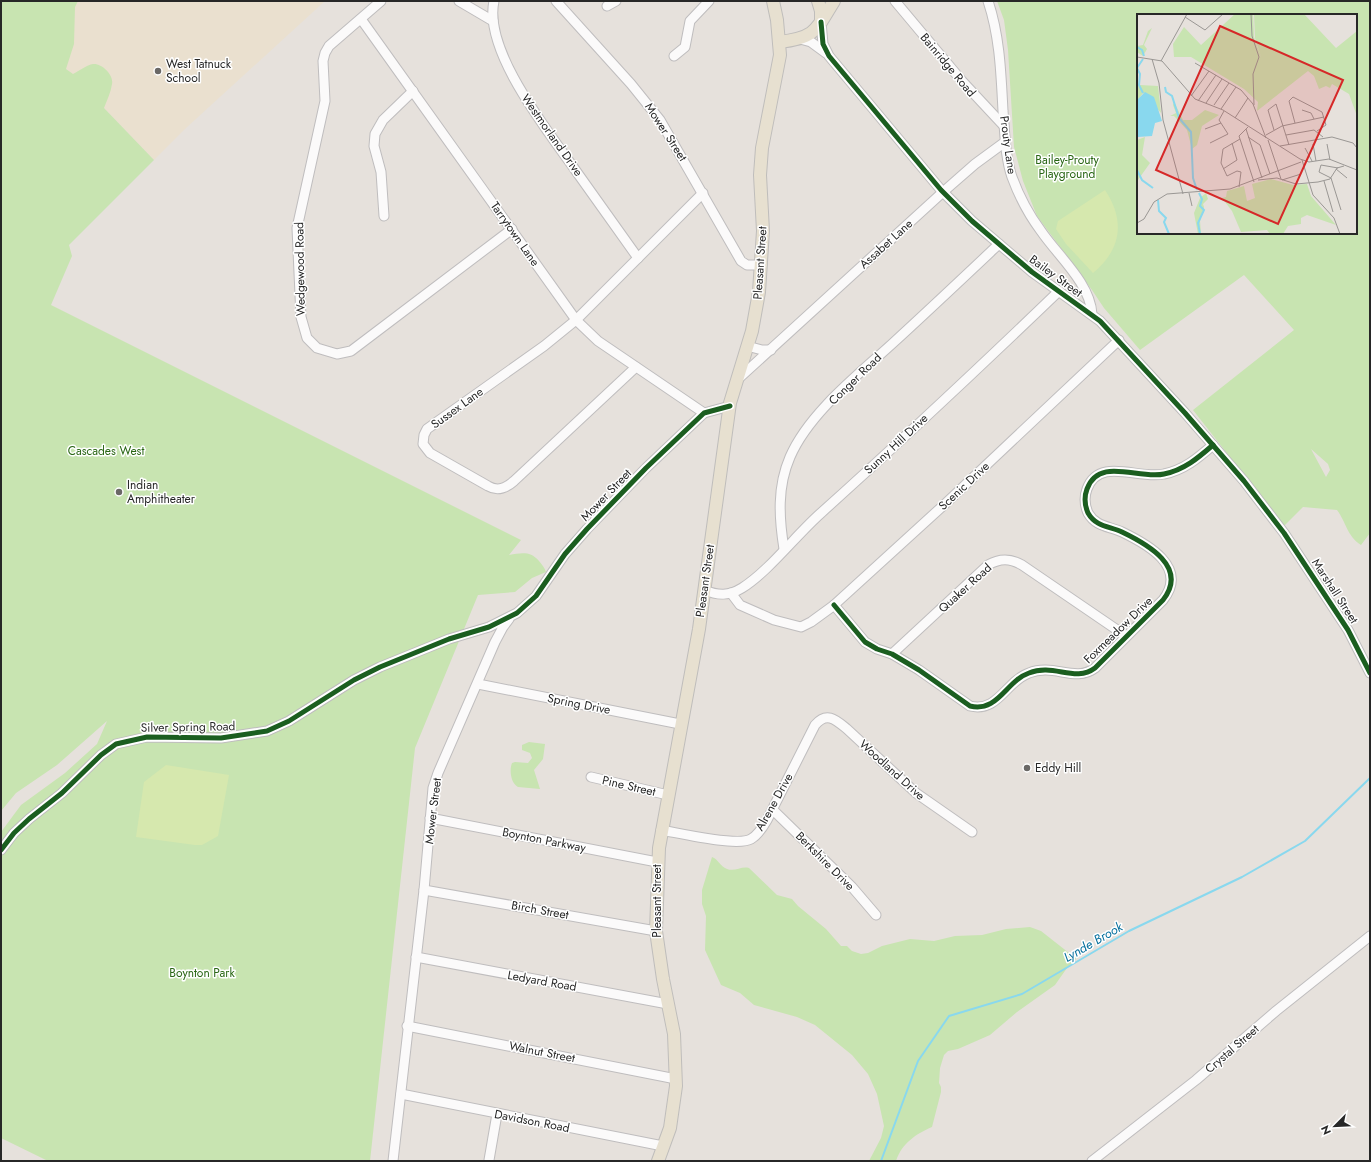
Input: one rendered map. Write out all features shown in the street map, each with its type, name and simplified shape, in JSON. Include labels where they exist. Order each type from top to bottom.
[{"type":"main road","name":"Pleasant Street","points":[[658,1161],[674,1106],[676,1079],[674,1034],[656,931],[658,862],[680,724],[705,590],[730,406],[736,380],[746,351],[760,292],[763,231],[760,174],[762,148],[765,122],[778,69],[779,42],[773,1]]},
{"type":"main road","points":[[818,1],[821,11],[821,22]]},
{"type":"main road","points":[[800,40],[813,33],[834,1]]},
{"type":"main road","name":"Bailey Street","points":[[779,42],[800,40]]},
{"type":"street","name":"Wedgewood Road","points":[[381,1],[329,46],[323,58],[325,101],[297,228],[301,317],[307,338],[317,348],[330,353],[344,353],[351,351],[512,229]]},
{"type":"street","points":[[459,1],[493,21]]},
{"type":"street","name":"Westmorland Drive","points":[[494,1],[493,21],[500,48],[527,100],[638,258]]},
{"type":"street","name":"Mower Street","points":[[556,1],[655,113],[670,136],[740,261],[747,264],[762,265]]},
{"type":"street","points":[[607,6],[616,1]]},
{"type":"street","points":[[674,56],[685,47],[690,21],[709,1]]},
{"type":"street","name":"Bainridge Road","points":[[895,1],[962,82],[1004,126]]},
{"type":"street","name":"Prouty Lane","points":[[988,1],[998,38],[1005,142],[1012,177],[1040,230],[1085,289],[1091,305],[1092,314]]},
{"type":"street","name":"Tarrytown Lane","points":[[361,19],[576,320],[598,341],[704,413]]},
{"type":"street","name":"Bailey Street","points":[[821,22],[822,40],[827,54]]},
{"type":"street","name":"Bailey Street","points":[[800,40],[811,42],[827,54],[943,192],[999,244],[1032,272],[1092,314],[1119,340],[1213,445],[1267,509],[1291,543]]},
{"type":"street","points":[[384,216],[381,172],[374,146],[375,134],[383,120],[413,91]]},
{"type":"street","name":"Assabet Lane","points":[[736,380],[943,192],[975,164],[1005,142]]},
{"type":"street","name":"Sussex Lane","points":[[636,367],[506,488],[491,488],[427,450],[423,439],[427,429],[544,346],[576,320],[703,194]]},
{"type":"street","name":"Conger Road","points":[[784,549],[780,528],[780,495],[790,458],[805,430],[838,395],[999,244]]},
{"type":"street","name":"Sunny Hill Drive","points":[[731,593],[752,580],[1059,291]]},
{"type":"street","name":"Scenic Drive","points":[[731,593],[740,605],[774,620],[796,626],[804,626],[834,605],[946,503],[1119,340]]},
{"type":"street","points":[[746,351],[762,350],[768,352]]},
{"type":"street","name":"Mower Street","points":[[393,1161],[407,1026],[424,890],[433,788],[438,773],[495,642],[503,626],[512,616],[532,601],[565,554],[599,515],[704,413],[730,406]]},
{"type":"street","name":"Foxmeadow Drive","points":[[834,605],[866,642],[877,649],[892,654],[929,676],[964,703],[980,707],[994,702],[1012,682],[1029,673],[1049,669],[1076,675],[1088,672],[1095,668],[1166,597],[1170,588],[1170,574],[1165,561],[1158,554],[1125,534],[1102,526],[1088,513],[1085,504],[1089,485],[1095,478],[1107,471],[1117,470],[1144,476],[1172,472],[1191,463],[1213,445]]},
{"type":"street","name":"Marshall Street","points":[[1291,543],[1348,630],[1370,673]]},
{"type":"street","name":"Quaker Road","points":[[892,654],[988,565],[1007,559],[1022,565],[1126,636]]},
{"type":"street","points":[[705,590],[723,595],[731,593]]},
{"type":"street","name":"Silver Spring Road","points":[[1,850],[14,833],[28,819],[62,792],[101,755],[116,744],[147,737],[221,738],[267,731],[289,721],[354,680],[380,667],[449,639],[489,627],[512,616]]},
{"type":"street","name":"Spring Drive","points":[[478,684],[680,724]]},
{"type":"street","name":"Woodland Drive","points":[[815,725],[823,718],[829,717],[836,720],[916,793],[972,832]]},
{"type":"street","name":"Alrene Drive","points":[[662,830],[744,842],[752,838],[773,810],[815,725]]},
{"type":"street","name":"Pine Street","points":[[591,778],[668,794]]},
{"type":"street","name":"Berkshire Drive","points":[[773,810],[852,887],[876,915]]},
{"type":"street","name":"Boynton Parkway","points":[[430,818],[658,862]]},
{"type":"street","name":"Birch Street","points":[[424,890],[656,931]]},
{"type":"street","name":"Crystal Street","points":[[1092,1161],[1196,1080],[1276,1011],[1370,936]]},
{"type":"street","name":"Ledyard Road","points":[[416,957],[668,1004]]},
{"type":"street","name":"Walnut Street","points":[[407,1026],[676,1079]]},
{"type":"street","name":"Davidson Road","points":[[401,1094],[663,1146]]},
{"type":"street","points":[[489,1160],[497,1114]]},
{"type":"shaded area","name":"West Tatnuck School","points":[[1,1],[325,1],[185,129],[154,160]]},
{"type":"green space","name":"Boynton Park","points":[[1,1],[78,1],[75,7],[74,44],[66,69],[73,74],[86,67],[96,64],[107,70],[111,77],[112,84],[104,108],[154,160],[69,245],[72,256],[51,305],[521,540],[509,555],[522,553],[529,554],[539,561],[546,572],[532,578],[515,592],[478,595],[415,748],[370,1161],[48,1161],[1,1138],[1,832],[21,805],[65,773],[97,744],[107,721],[57,765],[16,793],[1,811]]},
{"type":"green space","name":"Bailey-Prouty Playground","points":[[997,1],[1370,1],[1370,533],[1361,545],[1350,533],[1337,510],[1303,507],[1284,526],[1193,410],[1294,330],[1244,275],[1140,350],[1104,308],[1037,216],[1023,181],[1014,147],[1008,50],[1004,20]],"holes":[[[1311,449],[1328,464],[1330,470],[1326,477]]]},
{"type":"green space","points":[[1105,190],[1116,212],[1118,223],[1117,234],[1115,244],[1110,254],[1103,264],[1093,273],[1066,244],[1056,229],[1058,221]]},
{"type":"green space","points":[[529,742],[545,744],[543,759],[534,770],[540,789],[518,787],[514,783],[511,776],[512,763],[528,763],[532,758],[530,753],[522,750],[522,745]]},
{"type":"green space","points":[[166,765],[229,775],[218,836],[202,845],[136,837],[144,782]]},
{"type":"green space","points":[[712,857],[730,870],[749,868],[777,895],[792,899],[798,906],[826,929],[841,946],[847,946],[852,951],[861,954],[868,953],[882,946],[910,939],[934,941],[955,936],[982,935],[1006,929],[1030,927],[1041,931],[1069,953],[1076,954],[1076,959],[1067,968],[1055,985],[1017,1012],[990,1035],[958,1049],[948,1051],[944,1055],[940,1068],[939,1083],[941,1092],[932,1127],[910,1140],[902,1149],[896,1161],[869,1161],[881,1138],[884,1126],[877,1094],[868,1074],[852,1055],[815,1025],[797,1017],[754,1005],[740,993],[721,985],[705,950],[706,916],[702,904],[702,890]]},
{"type":"waterway","name":"Lynde Brook","points":[[881,1161],[918,1061],[949,1016],[1022,994],[1129,931],[1242,877],[1305,841],[1370,778]]},
{"type":"cycle path","points":[[821,22],[823,44],[829,56],[941,190],[972,221],[1032,272],[1100,321],[1185,413],[1244,481],[1284,533],[1348,630],[1370,673]]},
{"type":"cycle path","points":[[1,850],[14,833],[29,819],[62,793],[101,755],[116,744],[147,737],[221,738],[267,731],[289,721],[354,680],[380,667],[449,639],[489,627],[517,613],[536,596],[565,554],[587,529],[646,468],[704,413],[730,406]]},
{"type":"cycle path","points":[[834,605],[865,642],[877,649],[892,654],[919,670],[970,706],[980,707],[988,705],[995,701],[1021,677],[1029,673],[1047,670],[1072,674],[1087,672],[1095,668],[1163,600],[1170,588],[1171,577],[1168,567],[1162,558],[1153,550],[1132,537],[1103,526],[1091,518],[1086,504],[1085,495],[1087,489],[1093,479],[1110,471],[1154,475],[1178,470],[1190,463],[1213,445]]},
{"type":"place","name":"West Tatnuck School","points":[[158,71]]},
{"type":"place","name":"Indian Amphitheater","points":[[119,492]]},
{"type":"place","name":"Eddy Hill","points":[[1027,768]]},
{"type":"park label","name":"Cascades West","points":[[106,451]]}]
